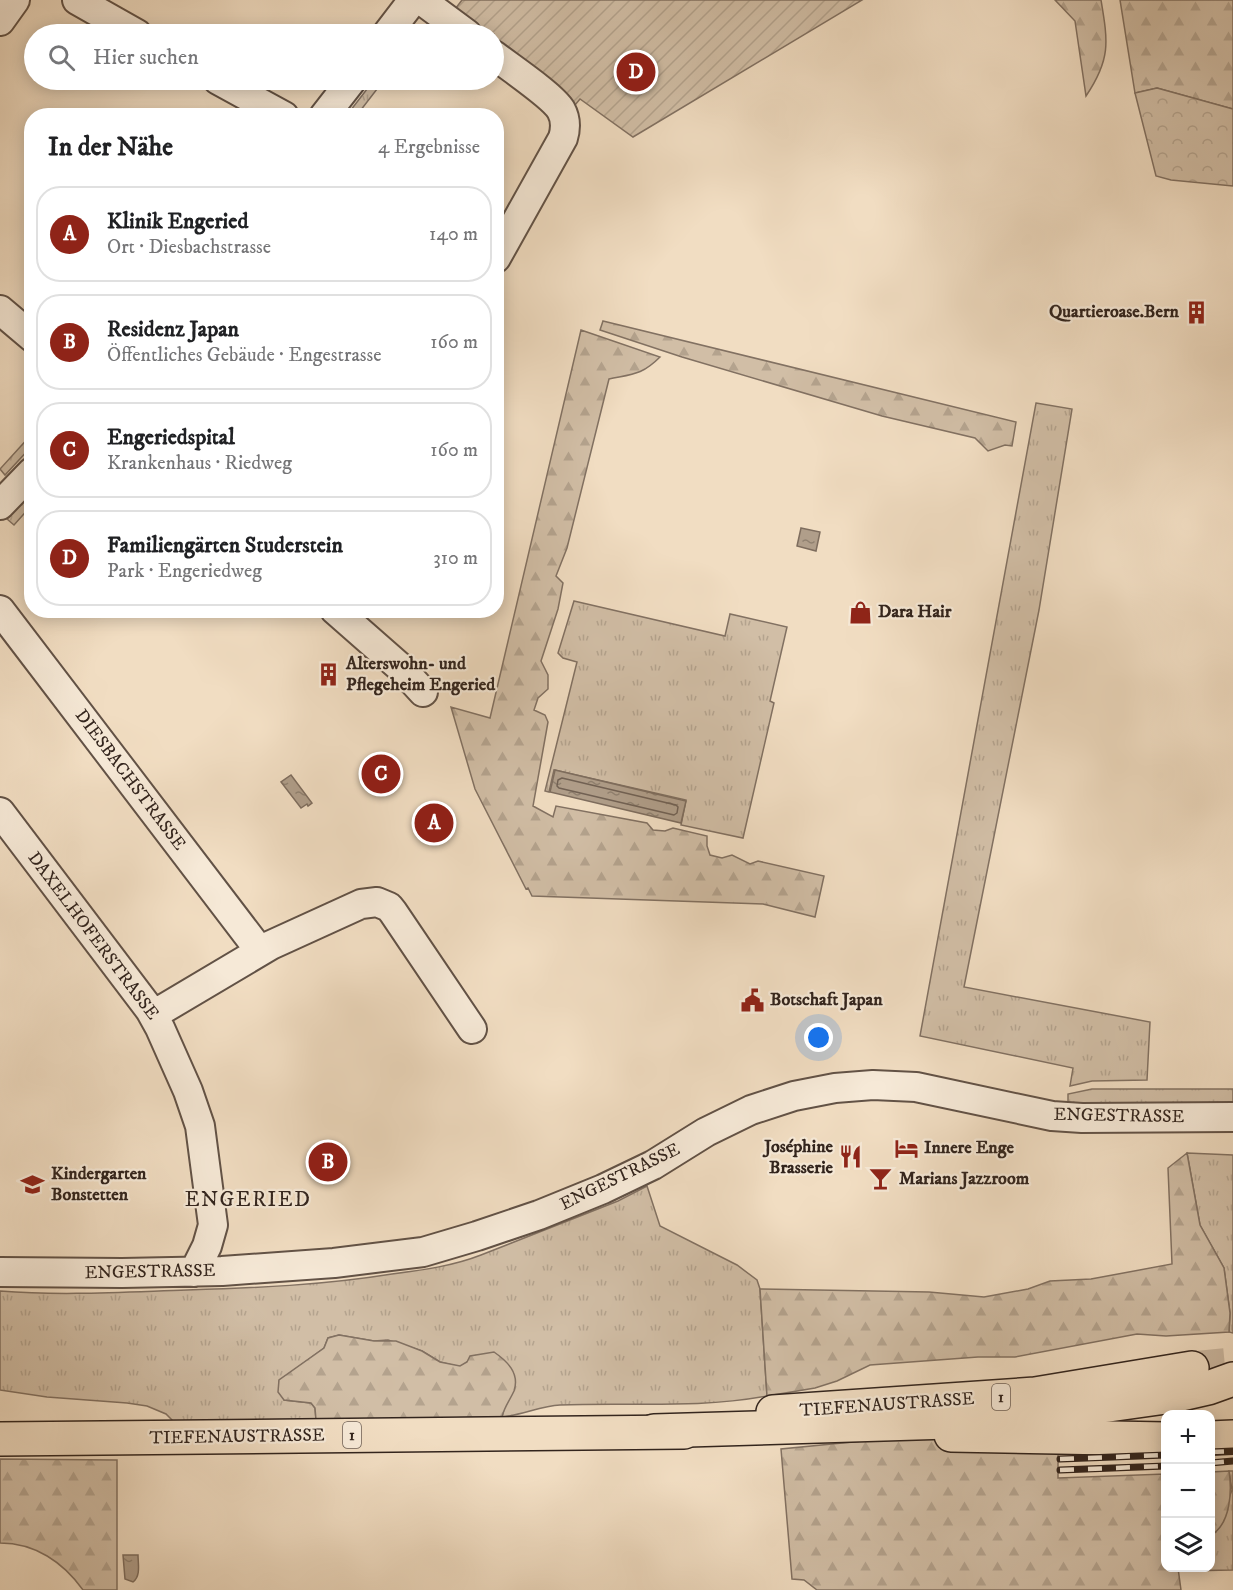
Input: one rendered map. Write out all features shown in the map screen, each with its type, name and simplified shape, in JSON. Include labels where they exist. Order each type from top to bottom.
[{"type":"main road","name":"TIEFENAUSTRASSE","points":[[654,1431],[715,1415],[1035,1394],[1192,1368]]},
{"type":"main road","points":[[654,1431],[981,1421],[1173,1396],[1208,1388],[1233,1379]]},
{"type":"main road","points":[[978,1436],[1092,1424],[1233,1398]]},
{"type":"main road","name":"TIEFENAUSTRASSE","points":[[0,1439],[654,1431],[1161,1438]]},
{"type":"main road","points":[[1215,1438],[1233,1437]]},
{"type":"street","points":[[0,21],[15,0]]},
{"type":"street","points":[[76,0],[119,24]]},
{"type":"street","points":[[395,24],[413,0]]},
{"type":"street","points":[[421,0],[453,24]]},
{"type":"street","points":[[504,63],[556,103],[563,115],[565,128],[563,138],[504,244]]},
{"type":"street","points":[[236,90],[269,108]]},
{"type":"street","points":[[330,108],[344,90]]},
{"type":"street","points":[[0,310],[24,330]]},
{"type":"street","points":[[0,505],[24,480]]},
{"type":"street","name":"DIESBACHSTRASSE","points":[[0,610],[260,951]]},
{"type":"street","points":[[344,618],[401,668],[423,692]]},
{"type":"street","name":"DAXELHOFERSTRASSE","points":[[0,812],[153,1015],[188,1090],[198,1119],[213,1225],[207,1246],[194,1272]]},
{"type":"street","points":[[153,1015],[283,938],[370,901],[383,903],[393,912],[472,1029]]},
{"type":"street","name":"ENGESTRASSE","points":[[0,1272],[194,1272],[334,1263],[423,1252],[538,1215],[612,1184],[653,1165],[706,1132],[751,1110],[794,1095],[835,1088],[873,1085],[916,1087],[1052,1116],[1083,1118],[1233,1117]]},
{"type":"green space","points":[[462,0],[862,0],[633,137],[580,99],[575,105],[504,52],[504,24],[466,24],[452,13]]},
{"type":"green space","points":[[1055,0],[1101,0],[1106,50],[1100,71],[1086,96],[1075,21]]},
{"type":"green space","points":[[1120,0],[1233,0],[1233,109],[1157,88],[1135,93]]},
{"type":"green space","points":[[1157,88],[1233,109],[1233,186],[1171,180],[1156,176],[1135,93]]},
{"type":"green space","points":[[366,90],[376,90],[362,108],[352,108]]},
{"type":"green space","points":[[603,321],[1016,422],[1012,446],[1005,445],[988,451],[975,438],[882,416],[682,357],[600,330]]},
{"type":"green space","points":[[581,330],[660,357],[642,371],[609,379],[567,548],[556,576],[563,583],[558,609],[541,661],[548,675],[548,689],[538,698],[534,710],[545,715],[548,722],[533,806],[553,817],[556,806],[647,823],[653,830],[665,831],[673,828],[707,836],[710,855],[722,858],[732,855],[750,864],[758,861],[824,876],[815,917],[763,904],[532,896],[528,888],[526,889],[475,789],[451,707],[490,718]]},
{"type":"green space","points":[[1036,403],[1072,409],[1039,610],[964,987],[1150,1022],[1147,1080],[1092,1081],[1070,1086],[1073,1068],[920,1036]]},
{"type":"green space","points":[[24,443],[24,455],[5,475],[0,469]]},
{"type":"green space","points":[[24,501],[24,514],[14,525],[7,519]]},
{"type":"green space","points":[[574,601],[725,636],[730,614],[787,627],[770,701],[774,703],[743,838],[681,825],[686,800],[554,770],[549,792],[545,791],[577,662],[563,658],[558,653]]},
{"type":"green space","points":[[1092,1089],[1233,1089],[1233,1107],[1068,1106],[1068,1094]]},
{"type":"green space","points":[[1187,1153],[1233,1155],[1233,1333],[1229,1332],[1230,1313],[1224,1268],[1200,1225]]},
{"type":"green space","points":[[1187,1153],[1200,1225],[1224,1268],[1230,1313],[1229,1332],[1166,1336],[1137,1334],[1015,1357],[978,1357],[870,1365],[837,1381],[815,1388],[767,1396],[760,1289],[929,1292],[984,1297],[1028,1289],[1050,1281],[1091,1279],[1172,1264],[1168,1168]]},
{"type":"green space","points":[[647,1186],[660,1226],[737,1265],[757,1280],[760,1289],[767,1396],[689,1404],[560,1405],[502,1417],[505,1405],[514,1390],[467,1362],[460,1367],[440,1362],[422,1351],[388,1340],[374,1341],[339,1335],[328,1338],[324,1348],[279,1381],[284,1400],[311,1403],[315,1408],[316,1420],[174,1422],[166,1414],[147,1406],[47,1397],[0,1390],[0,1291],[94,1293],[264,1287],[341,1281],[426,1269],[481,1255],[618,1201]]},
{"type":"green space","points":[[339,1335],[374,1341],[396,1341],[422,1351],[440,1362],[460,1366],[467,1362],[470,1356],[494,1352],[508,1364],[514,1373],[514,1391],[502,1417],[316,1420],[315,1408],[311,1403],[284,1400],[278,1392],[279,1380],[324,1348],[328,1338]]},
{"type":"green space","points":[[934,1434],[1058,1449],[1058,1478],[1161,1474],[1161,1572],[1179,1572],[1181,1590],[817,1590],[804,1580],[792,1579],[781,1449]]},
{"type":"green space","points":[[0,1459],[117,1460],[117,1590],[83,1590],[67,1571],[47,1556],[25,1546],[0,1543]]},
{"type":"green space","points":[[1229,1471],[1233,1471],[1233,1570],[1215,1570],[1215,1533],[1232,1490]]},
{"type":"green space","points":[[1229,1471],[1230,1497],[1223,1523],[1215,1532],[1215,1518],[1215,1472]]},
{"type":"water","points":[[801,528],[820,532],[816,551],[797,546]]},
{"type":"water","points":[[555,770],[686,801],[681,823],[550,792]]},
{"type":"water","points":[[291,775],[312,803],[308,806],[307,804],[301,808],[281,782]]},
{"type":"water","points":[[123,1555],[138,1555],[138,1573],[133,1582],[125,1579]]},
{"type":"tunnel","points":[[1192,1368],[1233,1364]]},
{"type":"railway","points":[[1215,1452],[1233,1451]]},
{"type":"railway","points":[[1060,1459],[1161,1455]]},
{"type":"railway","points":[[1215,1463],[1233,1461]]},
{"type":"railway","points":[[1060,1470],[1161,1466]]},
{"type":"place","name":"Familiengärten Studerstein","points":[[636,72]]},
{"type":"place","name":"Quartieroase.Bern","points":[[1197,312]]},
{"type":"place","name":"Dara Hair","points":[[860,612]]},
{"type":"place","name":"Alterswohn- und Pflegeheim Engeried","points":[[328,674]]},
{"type":"place","name":"Engeriedspital","points":[[381,774]]},
{"type":"place","name":"Klinik Engeried","points":[[434,823]]},
{"type":"place","name":"Botschaft Japan","points":[[752,1000]]},
{"type":"place","name":"Innere Enge","points":[[906,1148]]},
{"type":"place","name":"Joséphine Brasserie","points":[[851,1157]]},
{"type":"place","name":"Residenz Japan","points":[[328,1162]]},
{"type":"place","name":"Marians Jazzroom","points":[[881,1179]]},
{"type":"place","name":"Kindergarten Bonstetten","points":[[33,1184]]},
{"type":"district","name":"ENGERIED","points":[[248,1200]]}]
